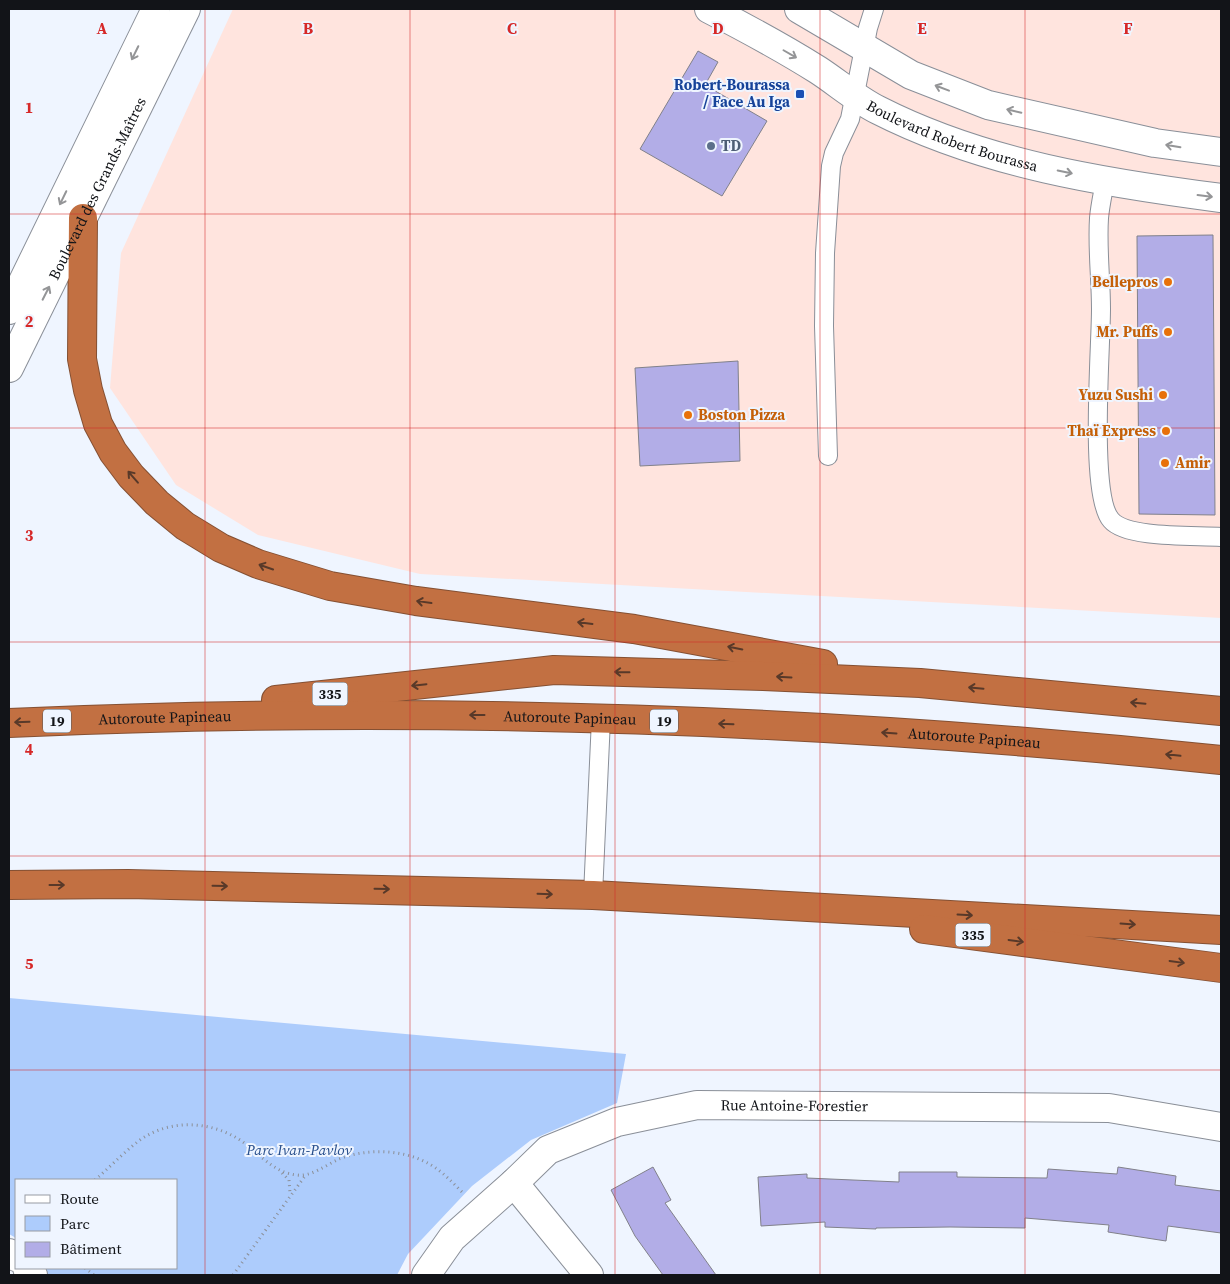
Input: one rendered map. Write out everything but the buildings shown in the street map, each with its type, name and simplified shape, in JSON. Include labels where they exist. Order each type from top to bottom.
[{"type":"highway","points":[[84,218],[82,359],[88,390],[98,424],[112,452],[131,476],[157,503],[185,526],[221,548],[258,564],[330,586],[416,601],[634,629],[920,683]]},
{"type":"highway","name":"335","points":[[106,718],[554,670],[920,683],[1221,711]]},
{"type":"highway","name":"Autoroute Papineau","points":[[9,723],[106,718],[259,715],[499,715],[920,734],[1221,760]]},
{"type":"highway","points":[[9,885],[138,884],[593,895],[1221,930]]},
{"type":"highway","name":"335","points":[[724,902],[1221,968]]},
{"type":"street","name":"Boulevard des Grands-Maîtres","points":[[9,310],[156,9]]},
{"type":"street","name":"Boulevard des Grands-Maîtres","points":[[9,368],[186,9]]},
{"type":"street","name":"Boulevard Robert Bourassa","points":[[709,9],[817,69],[855,97],[897,119],[966,146],[1015,162],[1105,181],[1221,198]]},
{"type":"street","points":[[799,9],[911,75],[988,104],[1155,143],[1221,152]]},
{"type":"street","name":"Rue Antoine-Forestier","points":[[426,1275],[452,1238],[514,1184],[548,1150],[617,1122],[697,1105],[1109,1108],[1221,1127]]},
{"type":"street","points":[[514,1184],[589,1275]]},
{"type":"lane","points":[[828,456],[824,326],[825,253],[831,166],[834,153],[849,123],[868,28],[874,9]]},
{"type":"lane","points":[[1105,181],[1099,218],[1101,310],[1099,454],[1100,490],[1104,506],[1110,519],[1117,526],[1128,531],[1221,537]]},
{"type":"lane","points":[[593,895],[601,719]]},
{"type":"path","points":[[96,1179],[141,1140],[158,1130],[193,1124],[215,1128],[232,1135],[244,1143],[288,1180],[291,1190],[290,1196]]},
{"type":"path","points":[[233,1275],[304,1176],[342,1158],[365,1152],[409,1155],[430,1164],[448,1177],[481,1213]]},
{"type":"path","points":[[275,1168],[286,1173],[304,1176]]},
{"type":"shaded area","points":[[233,9],[1221,9],[1221,618],[420,574],[258,535],[176,485],[110,388],[121,253]]},
{"type":"green space","name":"Parc Ivan-Pavlov","points":[[9,998],[626,1054],[617,1103],[531,1140],[472,1186],[408,1254],[397,1275],[48,1275],[45,1269],[178,1269],[178,1179],[15,1179],[15,1237],[9,1234]]},
{"type":"place","name":"Robert-Bourassa / Face Au Iga","points":[[800,94]]},
{"type":"place","name":"TD","points":[[711,146]]},
{"type":"place","name":"Bellepros","points":[[1168,282]]},
{"type":"place","name":"Mr. Puffs","points":[[1168,332]]},
{"type":"place","name":"Yuzu Sushi","points":[[1163,395]]},
{"type":"place","name":"Boston Pizza","points":[[688,415]]},
{"type":"place","name":"Thaï Express","points":[[1166,431]]},
{"type":"place","name":"Amir","points":[[1165,463]]}]
